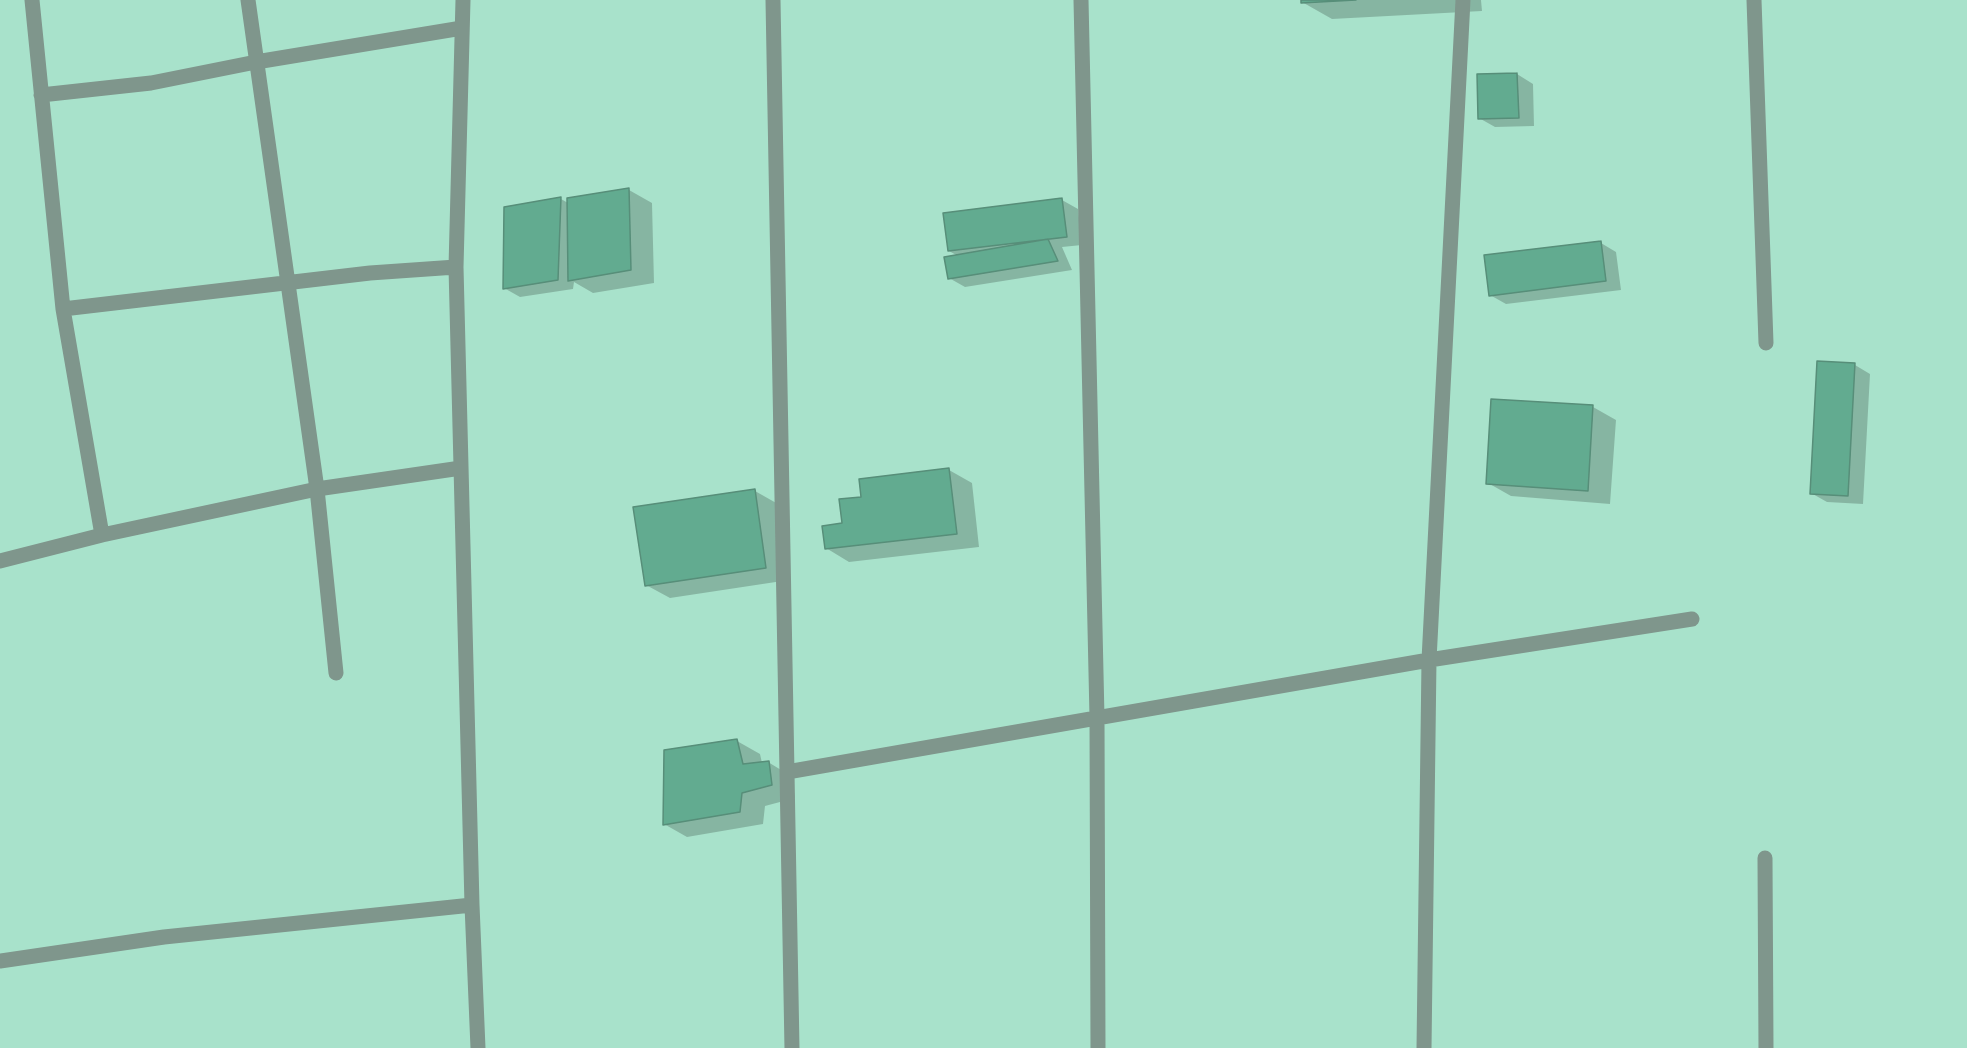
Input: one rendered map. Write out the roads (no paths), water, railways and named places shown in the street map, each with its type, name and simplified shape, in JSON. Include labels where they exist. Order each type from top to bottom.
[{"type":"street","points":[[32,0],[63,309],[102,535]]},
{"type":"street","points":[[248,0],[316,489],[336,673]]},
{"type":"street","points":[[463,0],[456,267],[472,905],[478,1048]]},
{"type":"street","points":[[773,0],[792,1048]]},
{"type":"street","points":[[1081,0],[1097,717],[1098,1048]]},
{"type":"street","points":[[1424,1048],[1429,660],[1463,0]]},
{"type":"street","points":[[1754,0],[1766,343]]},
{"type":"street","points":[[40,95],[151,83],[256,62],[462,28]]},
{"type":"street","points":[[63,309],[370,273],[456,267]]},
{"type":"street","points":[[0,561],[102,535],[316,489],[461,468]]},
{"type":"street","points":[[787,772],[1429,660],[1692,619]]},
{"type":"street","points":[[1765,858],[1766,1048]]},
{"type":"street","points":[[0,961],[164,937],[472,905]]}]
